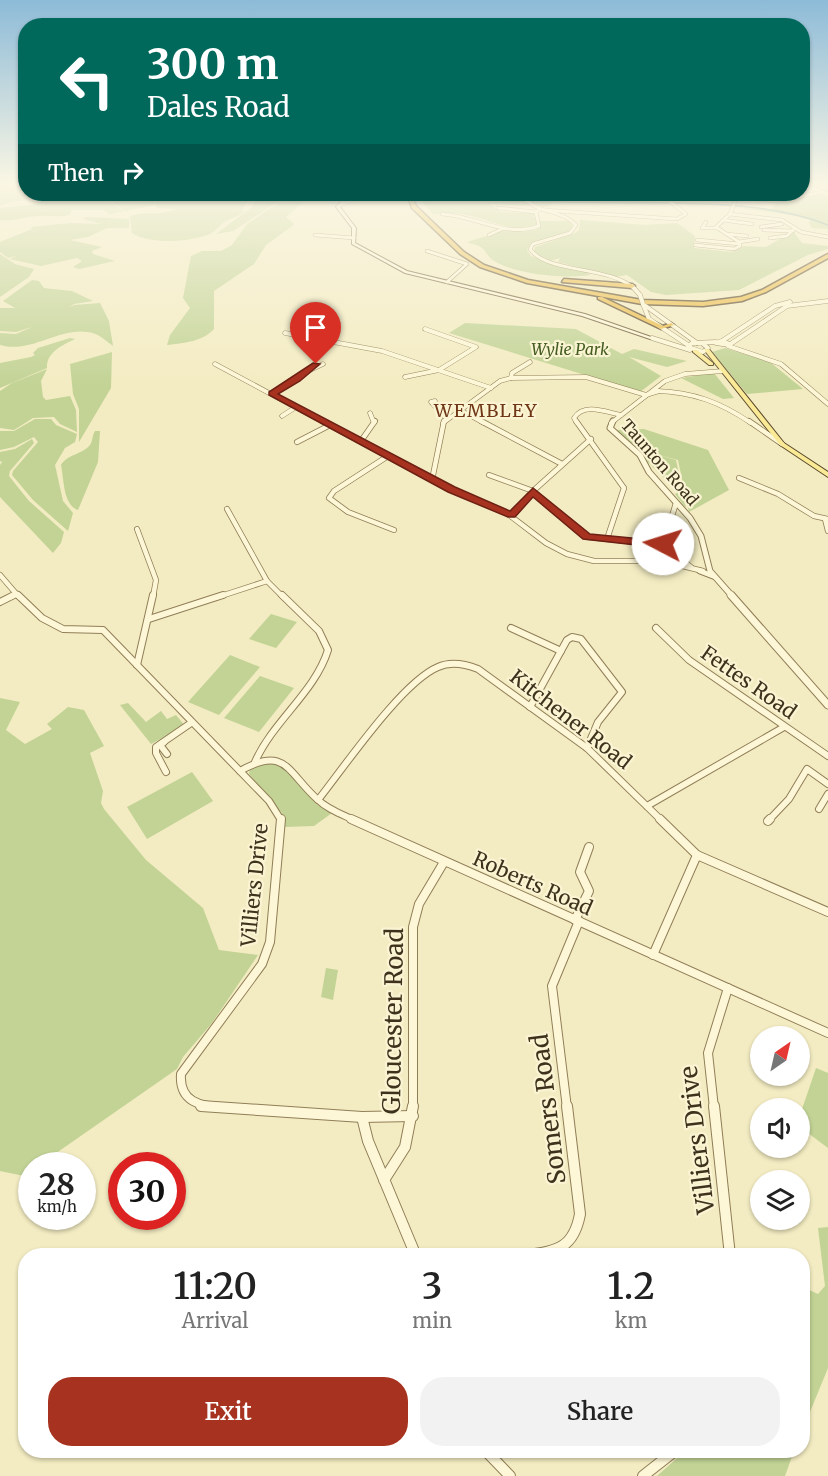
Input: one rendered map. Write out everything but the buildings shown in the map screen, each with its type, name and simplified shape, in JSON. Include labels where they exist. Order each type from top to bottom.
[{"type":"highway","points":[[460,251],[482,266],[602,299],[663,328],[671,326]]},
{"type":"highway","points":[[466,251],[490,265],[532,280],[635,298],[697,301],[747,293],[807,261],[828,255]]},
{"type":"highway","points":[[537,282],[653,303],[714,303],[758,294],[828,255]]},
{"type":"highway","points":[[490,265],[545,279],[632,285]]},
{"type":"main road","points":[[366,251],[403,271],[594,318],[652,338]]},
{"type":"main road","points":[[708,350],[720,371],[782,444],[828,475]]},
{"type":"main road","points":[[693,351],[720,371]]},
{"type":"street","points":[[427,251],[467,264],[447,282]]},
{"type":"street","points":[[531,251],[534,255],[547,261],[592,270],[632,285],[640,295],[647,317],[688,345],[693,351]]},
{"type":"street","points":[[453,277],[457,279],[456,284]]},
{"type":"street","points":[[652,338],[688,345],[716,342],[778,305],[828,299]]},
{"type":"street","points":[[652,338],[693,351],[708,350],[727,345],[787,306],[812,301]]},
{"type":"street","points":[[644,304],[697,343]]},
{"type":"street","points":[[405,377],[439,370],[474,348],[473,345],[425,329]]},
{"type":"street","points":[[737,331],[744,333]]},
{"type":"street","points":[[285,333],[371,348],[491,387]]},
{"type":"street","points":[[722,340],[727,345]]},
{"type":"street","points":[[716,342],[781,364],[828,404]]},
{"type":"street","points":[[703,344],[708,350]]},
{"type":"street","points":[[511,378],[512,373],[530,362]]},
{"type":"street","points":[[215,364],[432,480],[511,515],[546,543],[580,559],[652,560],[710,571]]},
{"type":"street","points":[[272,394],[297,380],[315,365],[323,364]]},
{"type":"street","name":"Taunton Road","points":[[720,371],[676,376],[648,393],[611,423],[610,428],[640,455],[649,472],[698,531],[710,571],[828,705]]},
{"type":"street","points":[[432,480],[446,418],[491,387],[511,378],[586,377],[648,393],[679,391],[727,405],[782,444]]},
{"type":"street","points":[[817,395],[828,396]]},
{"type":"street","points":[[435,401],[431,402],[446,418]]},
{"type":"street","points":[[282,416],[296,407]]},
{"type":"street","points":[[607,539],[624,488],[591,439],[575,423],[574,418],[577,413],[591,408],[621,415]]},
{"type":"street","points":[[458,409],[562,465]]},
{"type":"street","points":[[361,441],[375,421],[370,413]]},
{"type":"street","points":[[297,442],[330,425]]},
{"type":"street","points":[[762,430],[770,430]]},
{"type":"street","points":[[511,515],[533,491],[591,439]]},
{"type":"street","points":[[388,456],[334,491],[329,498],[332,503],[342,509],[394,530]]},
{"type":"street","points":[[489,475],[533,491],[586,536],[663,544],[697,570],[715,577]]},
{"type":"street","points":[[739,478],[749,485],[780,495],[808,513],[826,519],[828,531]]},
{"type":"street","points":[[663,544],[676,503]]},
{"type":"street","points":[[227,509],[267,581],[319,631],[328,650],[323,666],[264,741],[255,762],[240,771]]},
{"type":"street","points":[[137,529],[156,580],[137,665]]},
{"type":"street","name":"Villiers Drive","points":[[0,575],[38,615],[57,627],[76,631],[103,630],[276,808],[281,819],[270,942],[258,971],[218,1027],[188,1062],[182,1074],[180,1086],[185,1097],[201,1106],[362,1117],[413,1116]]},
{"type":"street","points":[[149,619],[267,581]]},
{"type":"street","points":[[0,602],[17,594]]},
{"type":"street","points":[[511,628],[561,651]]},
{"type":"street","name":"Fettes Road","points":[[656,628],[689,660],[828,756]]},
{"type":"street","points":[[530,707],[570,638],[581,639],[622,692],[620,698],[598,722],[587,748]]},
{"type":"street","name":"Kitchener Road","points":[[318,800],[412,683],[440,666],[455,662],[467,664],[587,748],[697,855],[758,884],[828,912]]},
{"type":"street","points":[[167,754],[160,744],[193,724]]},
{"type":"street","points":[[166,772],[156,753],[156,747],[162,740],[193,724]]},
{"type":"street","points":[[647,806],[784,727]]},
{"type":"street","name":"Roberts Road","points":[[255,762],[277,760],[288,764],[318,800],[339,813],[828,1033]]},
{"type":"street","points":[[768,821],[789,799],[807,769],[812,770],[828,784]]},
{"type":"street","points":[[819,809],[828,794]]},
{"type":"street","name":"Somers Road","points":[[562,1248],[572,1241],[578,1230],[580,1214],[552,986],[589,891],[580,872],[589,847]]},
{"type":"street","points":[[653,955],[697,855]]},
{"type":"street","name":"Gloucester Road","points":[[384,1180],[405,1147],[413,1116],[413,927],[419,904],[444,862]]},
{"type":"street","name":"Villiers Drive","points":[[728,988],[708,1053],[729,1248]]},
{"type":"street","points":[[362,1117],[368,1141],[413,1248]]},
{"type":"street","points":[[493,1458],[510,1476]]},
{"type":"street","points":[[643,1476],[666,1458]]},
{"type":"green space","points":[[92,251],[93,254],[115,261],[79,269],[73,267],[82,261],[77,258],[41,266],[10,259],[16,256],[8,258],[0,252]]},
{"type":"green space","points":[[202,251],[262,251],[254,264],[214,291],[214,329],[204,337],[167,345],[170,335],[190,308],[183,298],[191,256]]},
{"type":"green space","points":[[485,251],[528,251],[531,256],[587,272],[590,275],[555,276],[529,273],[490,258]]},
{"type":"green space","points":[[822,251],[808,255],[739,290],[666,295],[651,292],[627,275],[615,277],[558,262],[560,258],[550,261],[539,257],[534,252]]},
{"type":"green space","points":[[0,254],[15,264],[34,269],[29,277],[0,297]]},
{"type":"green space","points":[[32,280],[39,281],[44,288],[72,291],[93,301],[74,304],[68,308],[74,305],[100,303],[109,321],[113,346],[95,334],[77,331],[22,346],[0,345],[0,333],[16,334],[32,327],[16,332],[0,331],[0,308],[15,308],[3,301]]},
{"type":"green space","name":"Wylie Park","points":[[465,323],[576,329],[622,354],[634,349],[687,361],[667,367],[629,357],[661,376],[640,392],[449,333]]},
{"type":"green space","points":[[70,338],[75,339],[52,353],[47,362],[47,368],[0,388],[0,363],[31,357],[35,355],[33,353],[38,348]]},
{"type":"green space","points":[[725,348],[770,362],[803,389],[747,394],[712,352]]},
{"type":"green space","points":[[112,352],[111,388],[79,442],[79,409],[73,394],[70,364]]},
{"type":"green space","points":[[47,369],[41,381],[43,397],[46,400],[70,396],[76,410],[77,432],[60,424],[54,417],[33,418],[14,430],[0,428],[0,391],[12,383]]},
{"type":"green space","points":[[714,373],[734,398],[723,399],[681,378]]},
{"type":"green space","points":[[35,419],[51,419],[56,425],[77,434],[75,442],[65,448],[55,465],[63,501],[73,513],[68,531],[33,500],[12,475],[38,442],[34,437],[14,447],[0,450],[0,431],[14,431]]},
{"type":"green space","points":[[644,429],[708,450],[729,490],[689,512],[678,460],[647,452],[676,460],[686,508],[675,494],[678,492],[616,430]]},
{"type":"green space","points":[[95,431],[100,431],[98,462],[78,510],[69,503],[61,465],[90,445]]},
{"type":"green space","points":[[32,439],[34,443],[10,471],[9,476],[29,501],[64,532],[61,543],[53,553],[0,497],[0,465],[2,462],[0,452],[15,449]]},
{"type":"green space","points":[[271,614],[297,622],[276,648],[249,639]]},
{"type":"green space","points":[[230,655],[260,667],[219,715],[188,702]]},
{"type":"green space","points":[[260,676],[294,688],[259,732],[224,718]]},
{"type":"green space","points":[[0,698],[20,702],[6,730],[25,744],[52,729],[47,724],[68,707],[84,710],[104,746],[90,753],[103,791],[101,803],[104,809],[146,860],[203,908],[219,950],[258,955],[212,1023],[183,1057],[177,1069],[58,1152],[18,1152],[18,1175],[0,1171]]},
{"type":"green space","points":[[128,703],[146,722],[161,711],[167,719],[176,715],[185,726],[151,744],[120,705]]},
{"type":"green space","points":[[262,762],[283,764],[316,804],[332,813],[314,826],[285,827],[282,813],[249,774],[250,768]]},
{"type":"green space","points":[[192,772],[213,801],[147,839],[127,807]]},
{"type":"green space","points":[[326,968],[338,970],[333,1000],[321,997]]},
{"type":"green space","points":[[816,1068],[828,1073],[828,1148],[810,1134],[810,1098],[806,1098]]},
{"type":"green space","points":[[828,1227],[828,1368],[810,1412],[810,1290],[818,1294],[825,1286],[818,1228]]},
{"type":"green space","points":[[677,1458],[791,1458],[785,1476],[657,1476]]},
{"type":"district","name":"WEMBLEY","points":[[486,410]]},
{"type":"route","points":[[316,364],[297,380],[272,394],[451,490],[511,515],[533,491],[587,537],[663,544]]}]
